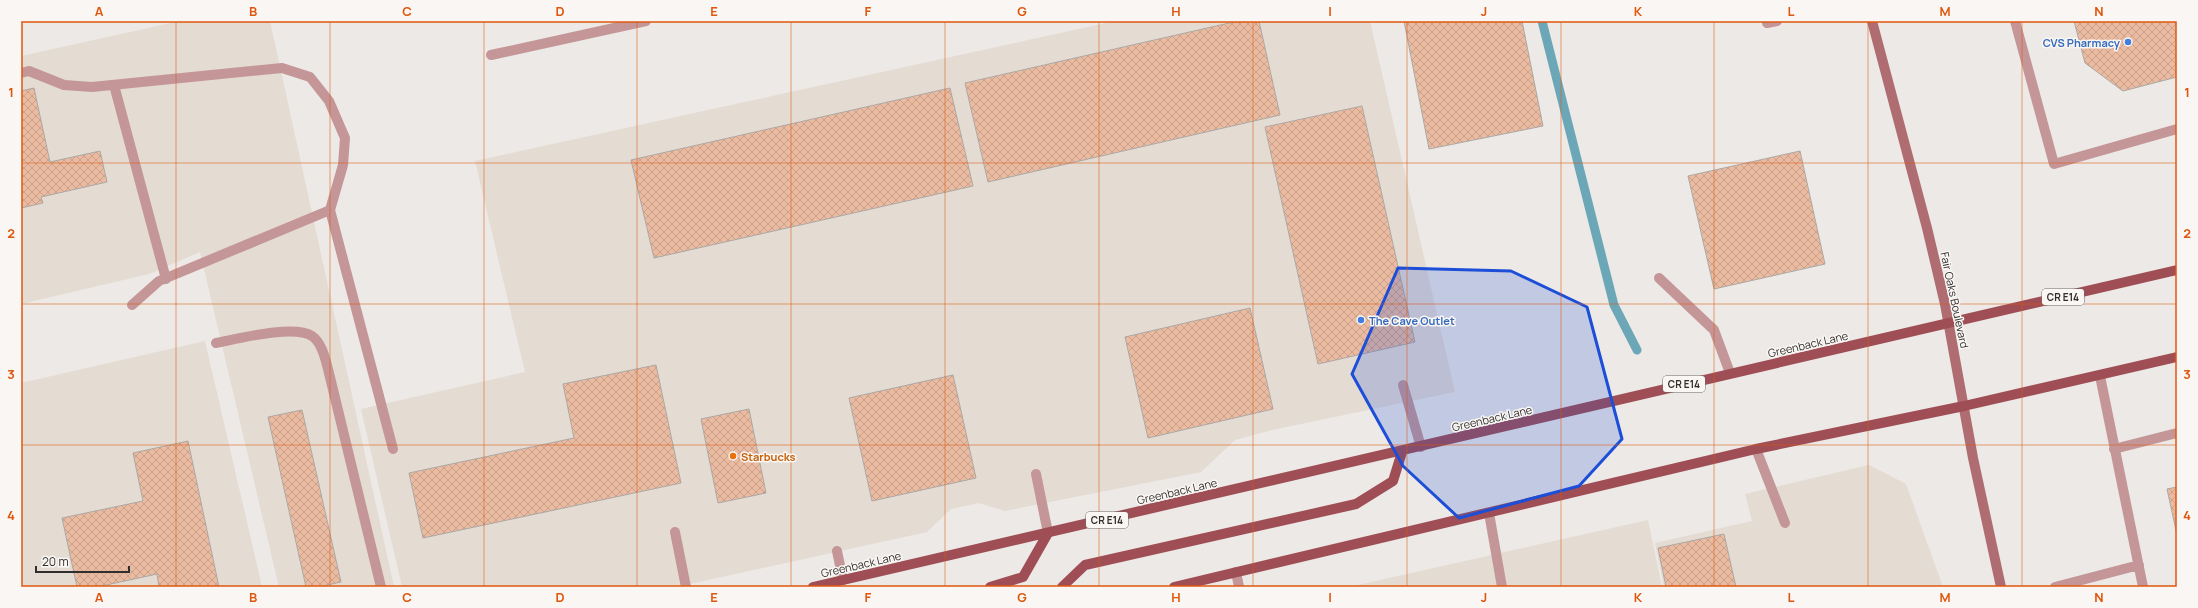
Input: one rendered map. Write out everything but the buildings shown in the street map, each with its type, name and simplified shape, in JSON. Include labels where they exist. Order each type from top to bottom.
[{"type":"main road","name":"Fair Oaks Boulevard","points":[[1872,21],[1927,228],[1948,324],[1973,458],[2001,587]]},
{"type":"main road","name":"Greenback Lane","points":[[813,587],[1402,452],[1730,373],[1948,324],[2177,270]]},
{"type":"main road","points":[[1174,587],[1756,449],[1964,406],[2100,376],[2177,357]]},
{"type":"main road","points":[[1062,587],[1085,565],[1356,504],[1393,481],[1402,452]]},
{"type":"main road","points":[[990,587],[1023,576],[1048,533]]},
{"type":"street","points":[[491,55],[646,21]]},
{"type":"street","points":[[2015,21],[2054,164],[2177,129]]},
{"type":"street","points":[[21,73],[29,71],[64,85],[92,87],[282,68],[310,77],[329,101],[345,138],[343,165],[330,210],[393,449]]},
{"type":"street","points":[[114,85],[166,279]]},
{"type":"street","points":[[132,305],[160,281],[330,210]]},
{"type":"street","points":[[1659,278],[1714,330],[1730,373]]},
{"type":"street","points":[[216,343],[272,334],[301,332],[313,337],[321,348],[328,369],[381,587]]},
{"type":"street","points":[[2100,376],[2143,587]]},
{"type":"street","points":[[1403,385],[1421,447]]},
{"type":"street","points":[[2114,449],[2177,433]]},
{"type":"street","points":[[1756,449],[1785,523]]},
{"type":"street","points":[[1036,474],[1048,533]]},
{"type":"street","points":[[1489,513],[1502,587]]},
{"type":"street","points":[[674,532],[686,587]]},
{"type":"street","points":[[837,551],[843,580]]},
{"type":"street","points":[[2055,587],[2139,566]]},
{"type":"street","points":[[1236,572],[1239,587]]},
{"type":"highlighted area","points":[[1398,268],[1511,271],[1587,307],[1622,439],[1579,486],[1459,518],[1403,466],[1352,374]]},
{"type":"shaded area","points":[[180,21],[270,21],[394,587],[279,587],[200,252],[149,274],[21,304],[21,56]]},
{"type":"shaded area","points":[[1115,21],[1370,21],[1455,392],[1272,430],[1235,440],[1201,472],[1005,511],[979,503],[951,509],[927,532],[676,587],[402,587],[361,409],[525,372],[475,161]]},
{"type":"shaded area","points":[[205,341],[262,587],[21,587],[21,383]]},
{"type":"shaded area","points":[[1869,465],[1906,484],[1943,587],[1664,587],[1655,543],[1752,521],[1745,494]]},
{"type":"shaded area","points":[[1648,520],[1662,587],[1349,587]]},
{"type":"waterway","points":[[1542,21],[1614,305],[1637,350]]},
{"type":"place","name":"CVS Pharmacy","points":[[2128,42]]},
{"type":"place","name":"The Cave Outlet","points":[[1361,320]]},
{"type":"place","name":"Starbucks","points":[[733,456]]}]
